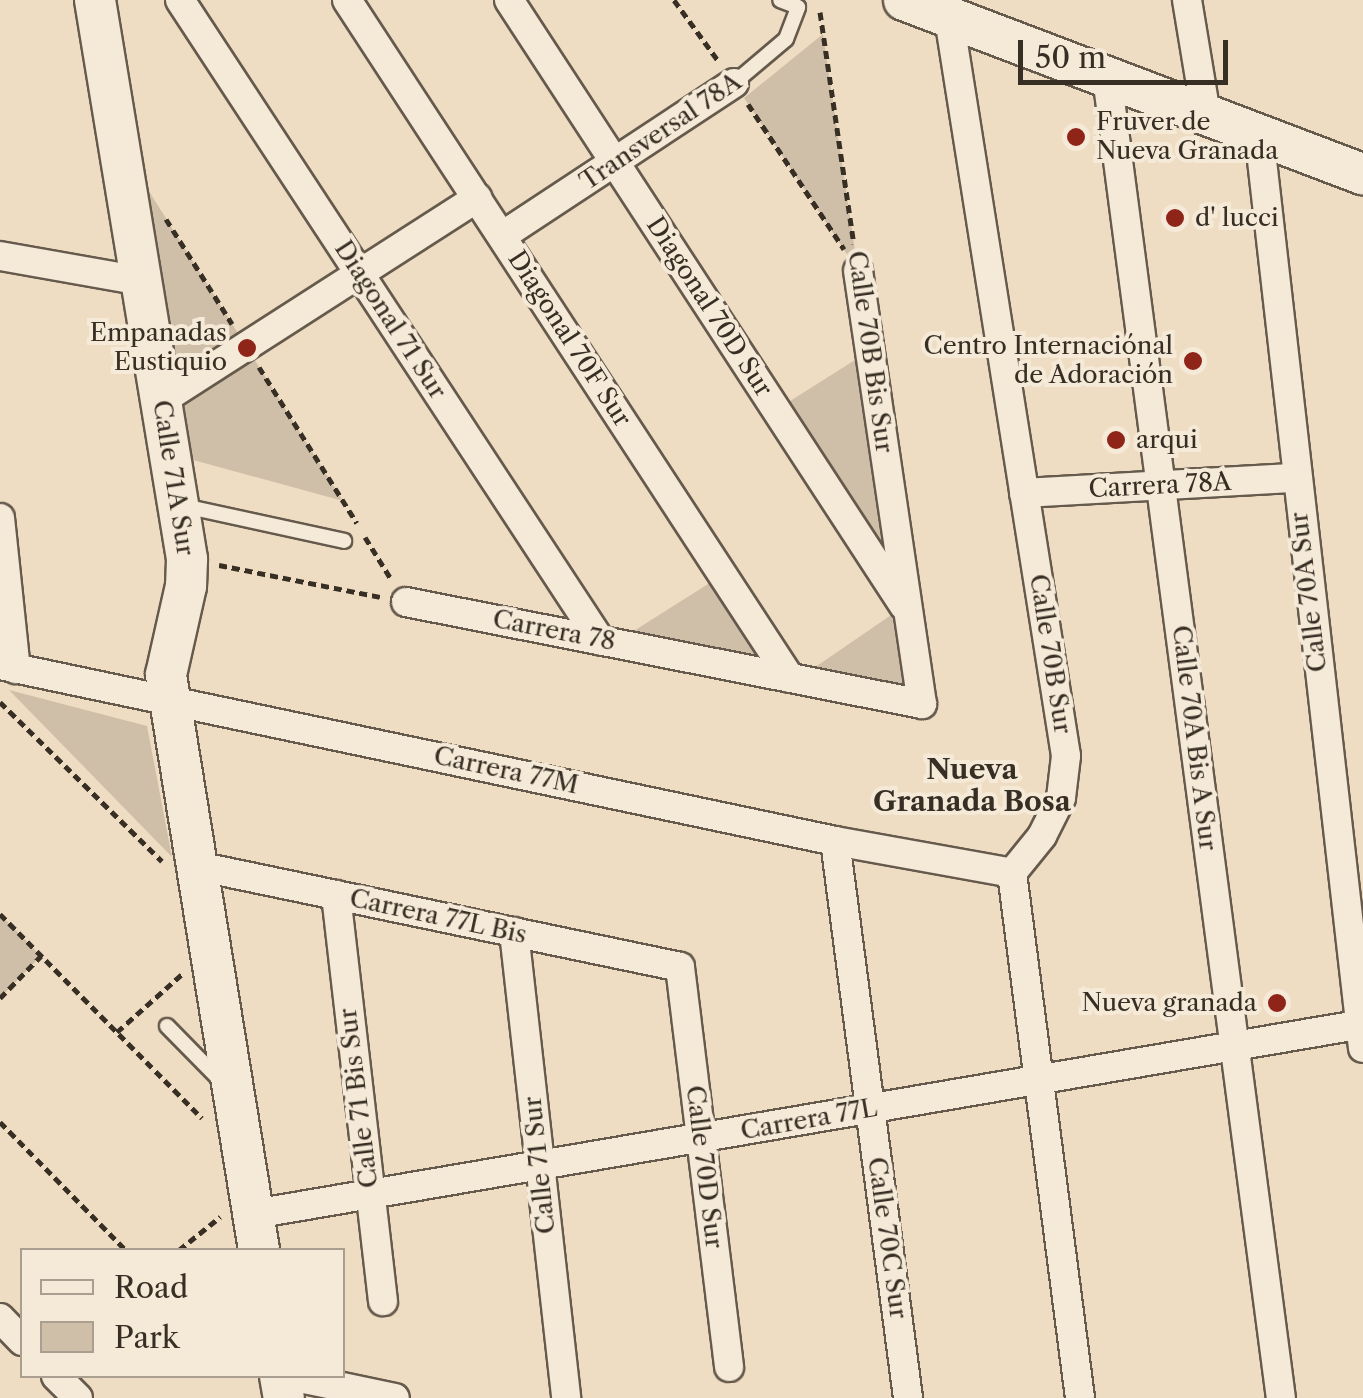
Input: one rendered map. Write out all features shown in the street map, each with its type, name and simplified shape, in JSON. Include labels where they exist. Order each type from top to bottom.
[{"type":"street","name":"Calle 71A Sur","points":[[96,0],[187,559],[186,586],[166,675],[252,1205]]},
{"type":"street","name":"Diagonal 71 Sur","points":[[180,0],[600,640]]},
{"type":"street","name":"Diagonal 70F Sur","points":[[347,0],[790,678]]},
{"type":"street","name":"Diagonal 70D Sur","points":[[509,0],[909,613]]},
{"type":"street","points":[[904,0],[972,16],[1107,77],[1363,174]]},
{"type":"street","points":[[1187,0],[1206,115]]},
{"type":"street","name":"Calle 70B Sur","points":[[972,16],[1024,493],[1066,756],[1061,798],[1042,836],[1012,874]]},
{"type":"street","name":"Calle 70A Bis A Sur","points":[[1107,77],[1282,1398]]},
{"type":"street","name":"Transversal 78A","points":[[502,236],[734,83]]},
{"type":"street","name":"Calle 70A Sur","points":[[1258,134],[1362,1032]]},
{"type":"street","points":[[161,401],[476,198]]},
{"type":"street","points":[[0,256],[142,281]]},
{"type":"street","name":"Calle 70B Bis Sur","points":[[858,272],[922,704]]},
{"type":"street","name":"Carrera 78A","points":[[1024,493],[1296,478]]},
{"type":"street","points":[[0,518],[8,667]]},
{"type":"street","name":"Carrera 78","points":[[406,602],[922,704]]},
{"type":"street","name":"Carrera 77M","points":[[8,667],[835,841],[1012,874]]},
{"type":"street","name":"Calle 70C Sur","points":[[835,841],[908,1398]]},
{"type":"street","points":[[1012,874],[1080,1398]]},
{"type":"street","name":"Carrera 77L Bis","points":[[200,883],[336,895],[680,967]]},
{"type":"street","name":"Calle 71 Bis Sur","points":[[336,895],[383,1302]]},
{"type":"street","name":"Calle 71 Sur","points":[[514,932],[566,1398]]},
{"type":"street","name":"Calle 70D Sur","points":[[680,967],[730,1367]]},
{"type":"street","name":"Carrera 77L","points":[[252,1205],[370,1194],[1235,1048],[1362,1032]]},
{"type":"street","points":[[0,1318],[20,1339]]},
{"type":"street","points":[[58,1378],[78,1398]]},
{"type":"street","points":[[300,1378],[395,1398]]},
{"type":"lane","name":"Transversal 78A","points":[[734,83],[786,39],[798,7],[780,0]]},
{"type":"lane","points":[[178,506],[344,541]]},
{"type":"lane","points":[[167,1026],[234,1093]]},
{"type":"path","points":[[674,0],[734,83],[858,272]]},
{"type":"path","name":"Calle 70B Bis Sur","points":[[818,0],[858,272]]},
{"type":"path","points":[[157,204],[406,602]]},
{"type":"path","points":[[187,559],[406,602]]},
{"type":"path","points":[[0,702],[200,883]]},
{"type":"path","points":[[0,914],[117,1032],[252,1205],[183,1248]]},
{"type":"path","points":[[117,1032],[210,950]]},
{"type":"path","points":[[0,998],[42,956]]},
{"type":"path","points":[[0,1122],[124,1248]]},
{"type":"green space","points":[[823,34],[858,271],[744,98]]},
{"type":"green space","points":[[147,188],[246,346],[343,501],[186,458]]},
{"type":"green space","points":[[855,360],[887,565],[787,403]]},
{"type":"green space","points":[[716,579],[772,666],[629,634]]},
{"type":"green space","points":[[894,613],[909,690],[811,670]]},
{"type":"green space","points":[[9,690],[147,726],[172,857]]},
{"type":"green space","points":[[0,914],[41,956],[0,998]]},
{"type":"place","name":"Fruver de Nueva Granada","points":[[1076,137]]},
{"type":"place","name":"d' lucci","points":[[1175,218]]},
{"type":"place","name":"Empanadas Eustiquio","points":[[247,348]]},
{"type":"place","name":"Centro Internaciónal de Adoración","points":[[1193,361]]},
{"type":"place","name":"arqui","points":[[1116,440]]},
{"type":"place","name":"Nueva granada","points":[[1277,1003]]},
{"type":"district","name":"Nueva Granada Bosa","points":[[972,785]]}]
